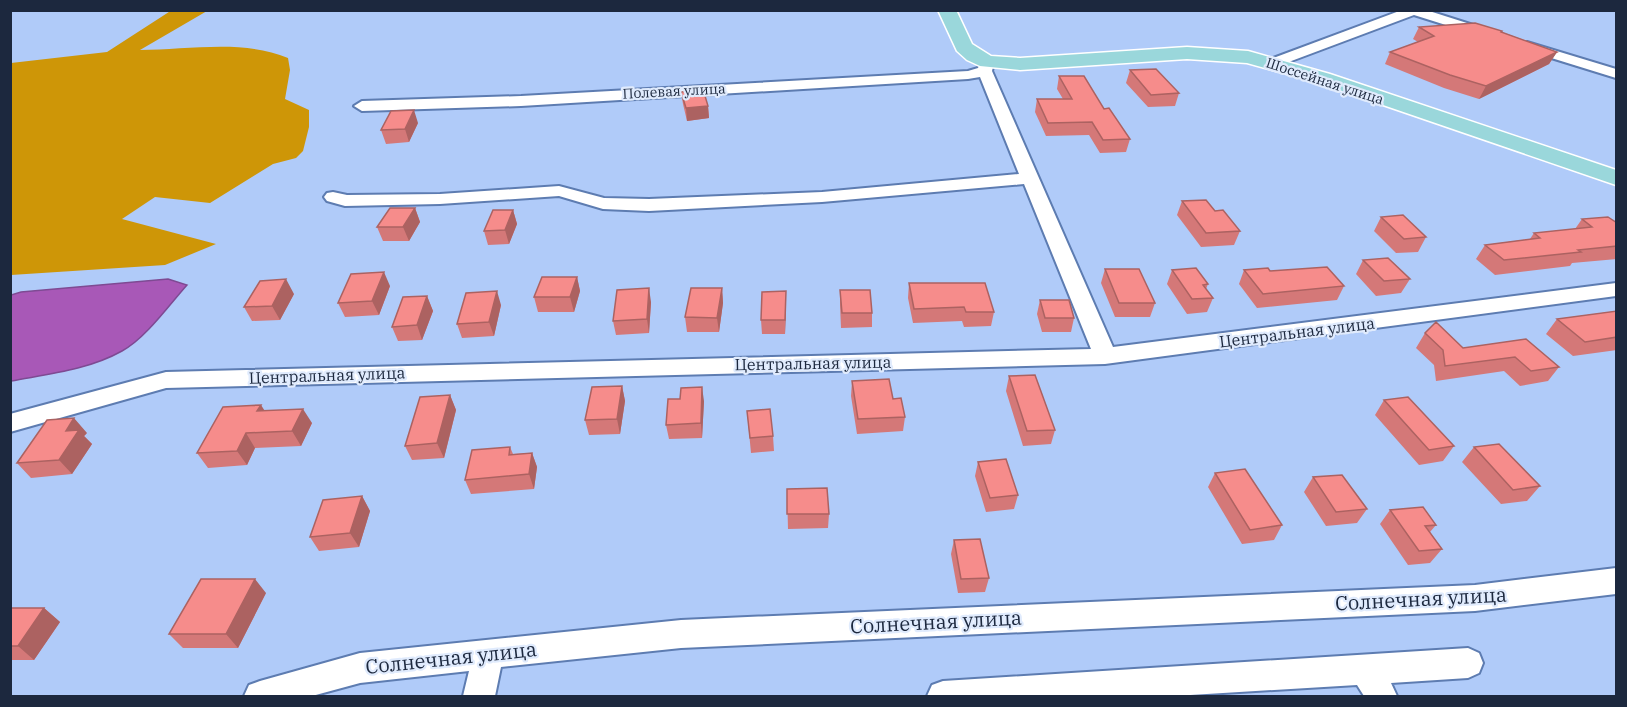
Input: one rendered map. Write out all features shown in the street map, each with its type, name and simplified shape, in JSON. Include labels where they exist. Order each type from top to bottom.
[{"type":"main road","points":[[947,10],[964,48],[986,66]]},
{"type":"main road","name":"Шоссейная улица","points":[[986,66],[1187,53],[1217,54],[1273,63],[1617,178]]},
{"type":"street","points":[[1273,63],[1415,11],[1617,74]]},
{"type":"street","name":"Полевая улица","points":[[362,106],[533,100],[968,75],[986,66]]},
{"type":"street","points":[[986,66],[1030,178],[1105,356]]},
{"type":"street","points":[[333,197],[345,201],[440,199],[559,191],[603,203],[649,205],[822,197],[1030,178]]},
{"type":"street","name":"Центральная улица","points":[[10,423],[166,380],[1105,356],[1617,290]]},
{"type":"street","name":"Солнечная улица","points":[[260,696],[360,668],[681,634],[1475,598],[1617,581]]},
{"type":"street","points":[[479,696],[489,654]]},
{"type":"street","points":[[943,696],[1468,663]]},
{"type":"street","points":[[1366,670],[1381,696]]},
{"type":"shaded area","points":[[172,10],[207,11],[140,50],[234,47],[271,52],[288,58],[290,70],[285,99],[309,110],[309,127],[303,151],[296,158],[273,164],[210,203],[155,197],[122,219],[216,244],[165,265],[11,275],[11,63],[107,52]]},
{"type":"shaded area","points":[[168,279],[187,285],[148,330],[122,351],[82,367],[11,381],[11,295],[21,292]]},
{"type":"building","points":[[1475,23],[1557,52],[1486,86],[1390,52],[1434,36],[1419,27]]},
{"type":"building","points":[[1156,69],[1179,93],[1151,95],[1130,70]]},
{"type":"building","points":[[1059,76],[1084,76],[1104,109],[1109,108],[1130,139],[1103,140],[1092,122],[1048,123],[1037,99],[1072,99]]},
{"type":"building","points":[[703,89],[708,106],[686,108],[681,92]]},
{"type":"building","points":[[414,110],[405,129],[381,130],[391,111]]},
{"type":"building","points":[[1206,200],[1215,211],[1223,210],[1240,231],[1206,233],[1182,201]]},
{"type":"building","points":[[390,208],[415,208],[403,227],[377,227]]},
{"type":"building","points":[[493,210],[513,210],[505,230],[484,231]]},
{"type":"building","points":[[1403,215],[1426,237],[1404,239],[1381,217]]},
{"type":"building","points":[[1608,217],[1617,223],[1617,246],[1504,260],[1485,245],[1540,238],[1534,233],[1592,227],[1582,219]]},
{"type":"building","points":[[1388,258],[1410,279],[1384,281],[1363,260]]},
{"type":"building","points":[[1327,267],[1344,286],[1263,294],[1244,270],[1268,268],[1270,271]]},
{"type":"building","points":[[1196,268],[1208,284],[1203,285],[1213,298],[1192,299],[1172,270]]},
{"type":"building","points":[[1105,269],[1139,269],[1155,303],[1119,303]]},
{"type":"building","points":[[384,272],[372,301],[338,303],[351,274]]},
{"type":"building","points":[[542,277],[577,277],[570,297],[534,297]]},
{"type":"building","points":[[286,279],[272,306],[244,307],[260,281]]},
{"type":"building","points":[[909,283],[985,283],[994,312],[966,312],[964,307],[914,309]]},
{"type":"building","points":[[649,288],[647,319],[613,321],[617,290]]},
{"type":"building","points":[[691,288],[722,288],[717,318],[685,317]]},
{"type":"building","points":[[840,290],[870,290],[872,313],[842,313]]},
{"type":"building","points":[[497,291],[489,322],[457,324],[466,293]]},
{"type":"building","points":[[786,291],[785,320],[761,320],[762,292]]},
{"type":"building","points":[[427,296],[417,325],[392,327],[403,297]]},
{"type":"building","points":[[1040,300],[1069,300],[1074,318],[1045,318]]},
{"type":"building","points":[[1617,311],[1617,337],[1585,342],[1557,319]]},
{"type":"building","points":[[1436,322],[1463,348],[1526,339],[1559,367],[1531,371],[1515,357],[1445,366],[1443,350],[1425,333]]},
{"type":"building","points":[[1035,375],[1055,430],[1027,431],[1009,376]]},
{"type":"building","points":[[889,379],[893,399],[901,398],[905,417],[858,419],[852,381]]},
{"type":"building","points":[[622,386],[617,419],[585,420],[592,387]]},
{"type":"building","points":[[702,387],[701,423],[666,425],[668,399],[680,399],[681,388]]},
{"type":"building","points":[[450,395],[437,443],[405,446],[420,397]]},
{"type":"building","points":[[1408,397],[1454,446],[1429,450],[1384,400]]},
{"type":"building","points":[[261,405],[257,411],[303,409],[292,431],[246,433],[237,451],[197,453],[223,407]]},
{"type":"building","points":[[770,409],[773,436],[750,438],[747,411]]},
{"type":"building","points":[[74,418],[66,431],[79,430],[59,460],[17,463],[47,420]]},
{"type":"building","points":[[1499,444],[1540,486],[1513,490],[1474,447]]},
{"type":"building","points":[[510,447],[509,455],[532,453],[529,474],[465,480],[472,450]]},
{"type":"building","points":[[1006,459],[1018,495],[990,498],[978,462]]},
{"type":"building","points":[[1245,469],[1282,525],[1250,530],[1215,473]]},
{"type":"building","points":[[1342,475],[1367,509],[1336,512],[1313,477]]},
{"type":"building","points":[[827,488],[829,514],[787,514],[787,489]]},
{"type":"building","points":[[362,496],[350,533],[310,537],[323,500]]},
{"type":"building","points":[[1423,507],[1436,525],[1425,526],[1442,549],[1419,551],[1390,510]]},
{"type":"building","points":[[980,539],[989,578],[961,579],[954,540]]},
{"type":"building","points":[[201,579],[255,579],[226,634],[169,634]]},
{"type":"building","points":[[10,608],[44,608],[18,646],[10,646]]}]
